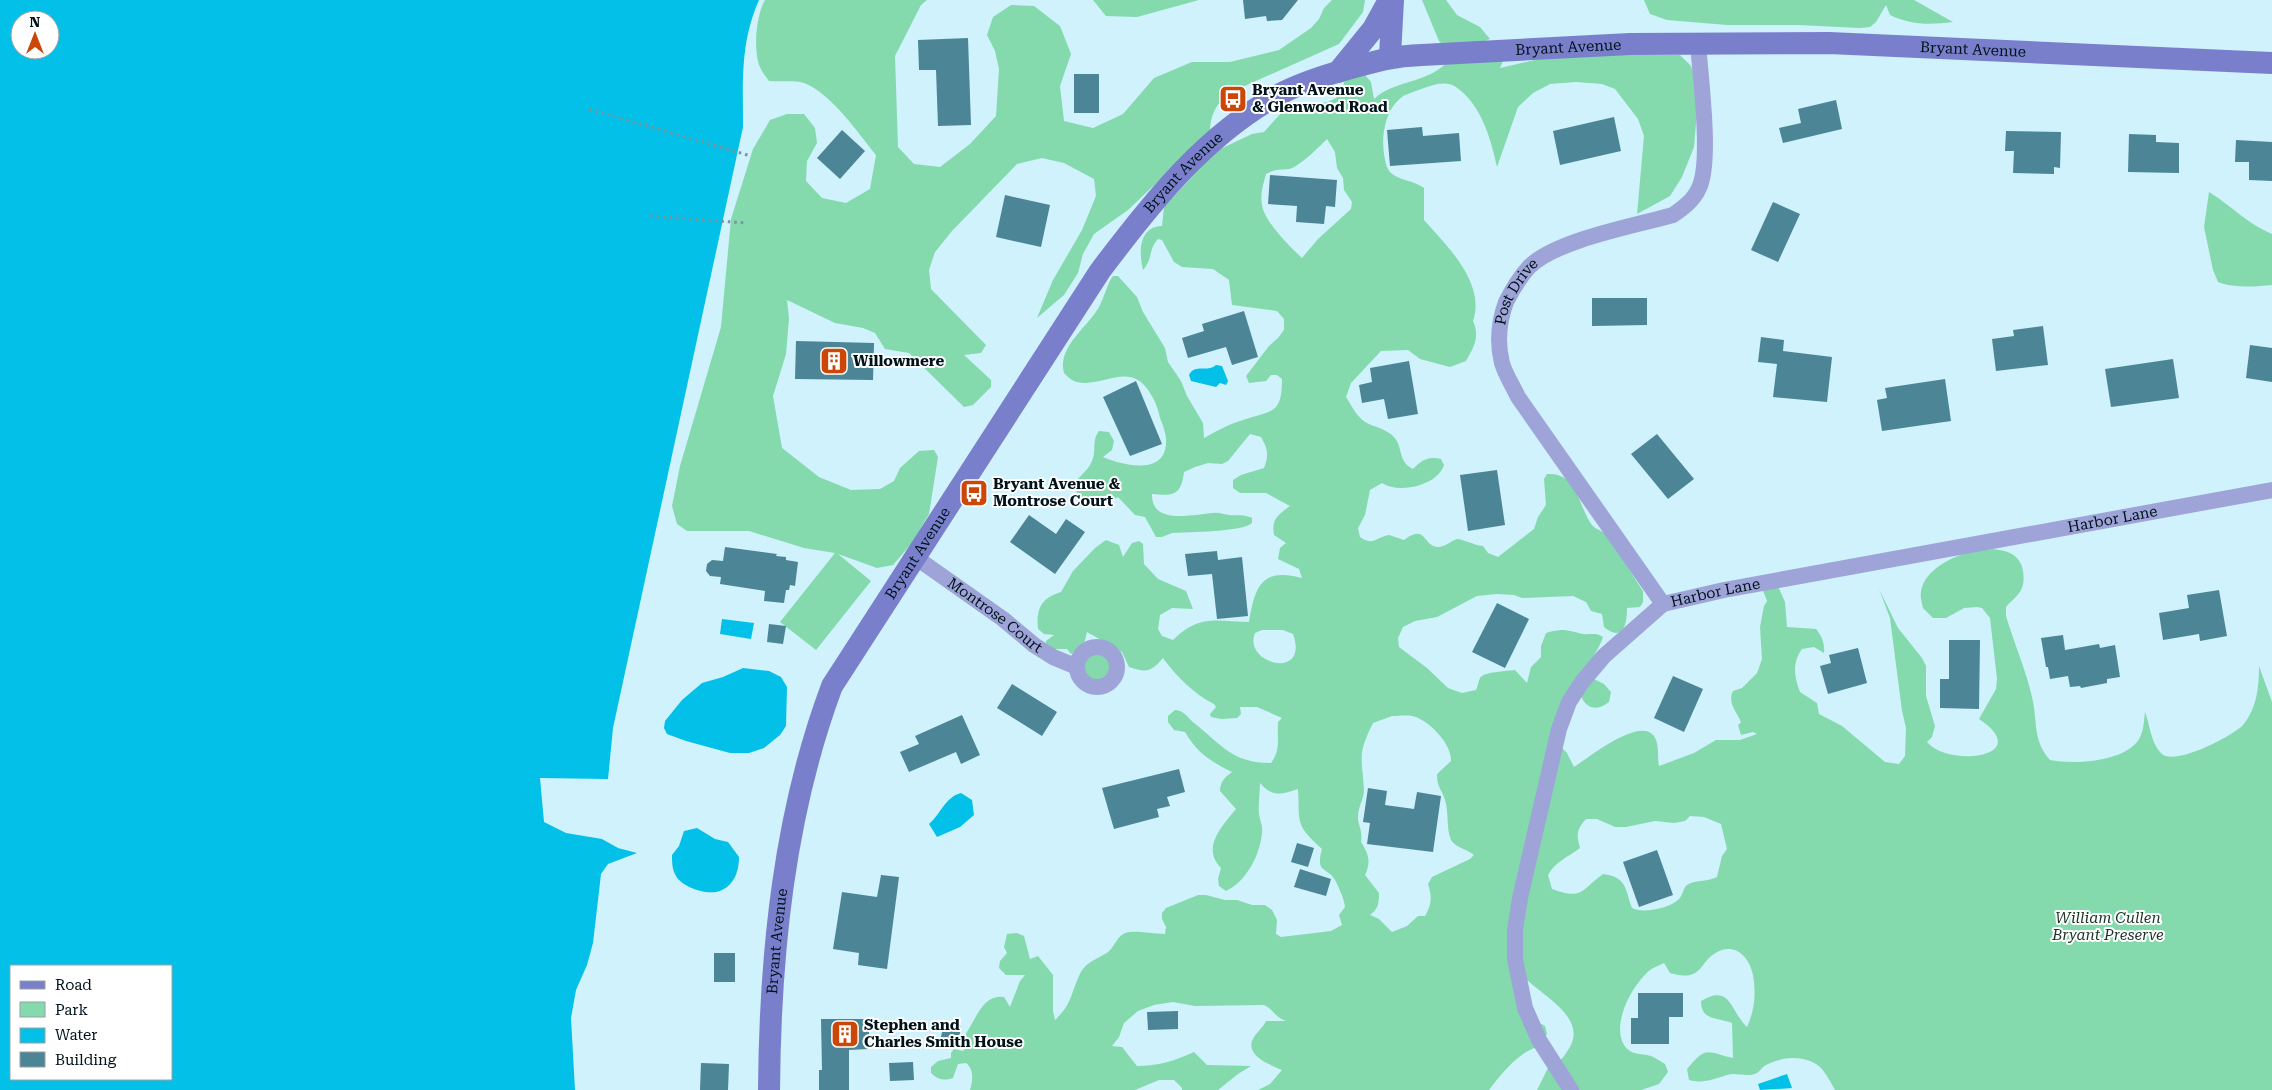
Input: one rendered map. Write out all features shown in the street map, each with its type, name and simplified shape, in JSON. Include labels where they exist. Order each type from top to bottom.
[{"type":"main road","points":[[1338,72],[1373,29],[1389,0]]},
{"type":"main road","points":[[1390,56],[1393,0]]},
{"type":"main road","name":"Bryant Avenue","points":[[769,1090],[777,938],[788,857],[795,816],[819,724],[836,679],[1100,271],[1166,187],[1197,156],[1244,117],[1282,93],[1338,72],[1390,56],[1698,42],[1829,43],[2272,63]]},
{"type":"street","name":"Post Drive","points":[[1664,604],[1518,398],[1502,363],[1499,329],[1501,315],[1511,292],[1529,267],[1570,244],[1673,215],[1685,207],[1699,190],[1704,174],[1704,140],[1698,42]]},
{"type":"street","name":"Harbor Lane","points":[[1571,1090],[1538,1040],[1525,1008],[1515,958],[1515,930],[1520,898],[1554,750],[1569,702],[1582,682],[1604,656],[1664,604],[1724,590],[2272,490]]},
{"type":"street","name":"Montrose Court","points":[[915,557],[1003,619],[1034,645],[1052,657],[1077,667]]},
{"type":"path","points":[[589,109],[751,156]]},
{"type":"path","points":[[650,216],[746,223]]},
{"type":"green space","points":[[765,0],[927,0],[921,5],[895,56],[898,147],[914,164],[940,167],[970,144],[996,116],[999,69],[995,51],[987,35],[993,17],[1011,5],[1034,6],[1060,26],[1071,54],[1060,86],[1064,121],[1093,128],[1123,114],[1154,78],[1192,62],[1230,62],[1279,50],[1311,28],[1319,19],[1324,8],[1332,0],[1365,0],[1363,12],[1339,44],[1229,93],[1224,97],[1217,106],[1211,120],[1210,132],[1128,210],[1094,234],[1083,254],[1078,273],[1064,295],[1037,318],[1053,280],[1082,230],[1096,196],[1094,179],[1064,163],[1042,158],[1017,164],[952,231],[935,252],[929,270],[931,289],[986,345],[981,353],[964,355],[991,380],[991,387],[973,405],[964,407],[909,353],[885,349],[875,333],[863,328],[835,323],[787,300],[789,318],[786,354],[773,396],[782,448],[819,477],[851,490],[880,489],[894,481],[900,468],[919,451],[934,450],[938,457],[929,514],[912,543],[893,565],[877,568],[838,554],[871,581],[816,650],[780,622],[835,553],[804,548],[749,531],[687,531],[677,524],[672,506],[680,466],[721,327],[731,219],[753,149],[770,120],[787,114],[804,114],[815,128],[817,143],[807,161],[806,181],[822,198],[846,203],[870,189],[876,155],[834,104],[814,88],[804,83],[769,81],[762,71],[758,60],[756,33],[759,15]]},
{"type":"green space","points":[[1093,0],[1199,0],[1137,17],[1106,16]]},
{"type":"green space","name":"William Cullen Bryant Preserve","points":[[1422,0],[1446,0],[1457,15],[1480,27],[1490,39],[1476,44],[1503,61],[1500,68],[1556,55],[1680,55],[1691,66],[1696,80],[1698,100],[1694,147],[1682,177],[1670,196],[1637,214],[1644,136],[1638,119],[1615,89],[1602,84],[1576,82],[1550,84],[1533,93],[1518,107],[1497,167],[1484,123],[1465,94],[1453,85],[1438,84],[1405,95],[1393,106],[1389,113],[1383,138],[1387,166],[1394,175],[1424,188],[1424,220],[1462,266],[1474,293],[1476,307],[1473,321],[1476,337],[1474,346],[1466,361],[1450,367],[1420,359],[1408,350],[1381,351],[1351,383],[1346,397],[1356,412],[1365,422],[1385,430],[1394,437],[1408,466],[1413,469],[1429,458],[1441,459],[1444,465],[1434,478],[1426,483],[1407,488],[1398,488],[1382,483],[1370,490],[1365,515],[1358,528],[1360,537],[1371,541],[1389,535],[1404,540],[1411,535],[1421,534],[1429,543],[1438,547],[1457,539],[1483,546],[1488,553],[1498,557],[1534,529],[1538,517],[1546,505],[1544,479],[1547,474],[1558,475],[1572,485],[1587,518],[1592,525],[1608,536],[1643,591],[1643,602],[1640,607],[1627,608],[1625,625],[1620,632],[1616,633],[1604,627],[1602,614],[1591,611],[1586,602],[1573,596],[1522,598],[1514,595],[1496,594],[1477,596],[1437,617],[1415,621],[1403,627],[1398,638],[1399,647],[1427,668],[1448,688],[1462,693],[1476,690],[1479,679],[1482,676],[1496,672],[1515,670],[1527,683],[1531,667],[1541,657],[1541,646],[1546,633],[1565,630],[1583,634],[1596,634],[1603,637],[1589,668],[1594,679],[1604,684],[1611,692],[1609,702],[1596,708],[1588,706],[1580,694],[1559,745],[1567,753],[1574,767],[1614,741],[1638,731],[1647,731],[1654,736],[1658,747],[1659,766],[1694,753],[1716,740],[1740,740],[1757,734],[1753,732],[1741,735],[1738,725],[1741,722],[1733,707],[1731,695],[1733,691],[1742,688],[1757,673],[1762,659],[1760,627],[1764,606],[1767,601],[1762,588],[1777,584],[1785,602],[1787,627],[1816,629],[1823,640],[1824,653],[1814,647],[1802,649],[1795,665],[1796,680],[1800,692],[1817,703],[1819,714],[1842,726],[1885,762],[1899,764],[1905,756],[1906,728],[1902,711],[1890,618],[1879,589],[1898,628],[1922,658],[1926,666],[1926,696],[1935,726],[1932,737],[1927,742],[1938,750],[1952,755],[1968,756],[1993,750],[1998,742],[1994,732],[1979,719],[1996,689],[1997,679],[1990,618],[1982,608],[1977,607],[1964,608],[1946,618],[1933,618],[1923,608],[1921,598],[1926,578],[1938,567],[1954,558],[1990,549],[2006,551],[2017,558],[2023,571],[2024,580],[2022,588],[2006,607],[2006,616],[2029,687],[2040,745],[2050,760],[2073,762],[2101,760],[2126,751],[2135,744],[2141,735],[2145,712],[2155,745],[2162,754],[2169,757],[2179,756],[2204,748],[2237,730],[2248,718],[2256,697],[2259,666],[2272,702],[2272,1090],[1835,1090],[1820,1067],[1808,1060],[1794,1058],[1772,1062],[1753,1074],[1731,1074],[1704,1081],[1689,1080],[1687,1069],[1703,1053],[1707,1052],[1733,1058],[1732,1023],[1707,1015],[1704,1012],[1701,1001],[1711,996],[1718,995],[1724,997],[1729,1001],[1741,1021],[1747,1027],[1752,1014],[1754,1001],[1753,975],[1747,960],[1742,954],[1730,949],[1716,953],[1695,973],[1690,975],[1670,973],[1664,963],[1657,966],[1643,976],[1631,994],[1622,1015],[1620,1026],[1624,1045],[1633,1053],[1651,1056],[1665,1064],[1668,1072],[1659,1084],[1641,1090],[1537,1090],[1548,1068],[1556,1064],[1570,1047],[1573,1027],[1561,1009],[1527,980],[1515,981],[1536,1021],[1545,1026],[1547,1034],[1538,1045],[1513,1062],[1489,1090],[1258,1090],[1270,1084],[1282,1070],[1256,1056],[1251,1047],[1252,1041],[1266,1021],[1286,1021],[1264,1005],[1195,1006],[1173,1002],[1154,1005],[1138,1011],[1124,1023],[1119,1037],[1112,1046],[1122,1047],[1137,1066],[1166,1062],[1194,1052],[1207,1065],[1251,1066],[1218,1090],[1182,1090],[1174,1080],[1159,1080],[1135,1090],[970,1090],[972,1075],[966,1063],[958,1064],[953,1078],[950,1079],[944,1080],[931,1073],[931,1067],[938,1061],[951,1058],[951,1053],[954,1049],[963,1051],[966,1048],[965,1035],[985,1004],[996,997],[1004,997],[1010,1007],[1020,981],[1025,975],[1006,975],[999,968],[1000,961],[1007,953],[1004,947],[1007,934],[1017,933],[1024,936],[1030,959],[1038,956],[1053,975],[1053,1011],[1055,1020],[1068,1004],[1081,971],[1088,964],[1108,952],[1119,937],[1126,933],[1165,934],[1166,927],[1162,919],[1162,913],[1166,908],[1198,895],[1225,900],[1237,900],[1252,905],[1265,905],[1272,910],[1277,920],[1276,934],[1281,937],[1331,931],[1342,925],[1339,915],[1345,907],[1342,897],[1335,880],[1321,866],[1320,857],[1322,849],[1307,834],[1300,822],[1298,789],[1277,794],[1264,788],[1260,783],[1259,814],[1262,830],[1261,841],[1255,859],[1246,874],[1233,887],[1226,891],[1219,886],[1218,879],[1221,868],[1215,860],[1213,845],[1220,830],[1236,809],[1220,791],[1223,780],[1232,772],[1205,756],[1185,732],[1174,730],[1168,722],[1168,716],[1175,710],[1181,712],[1228,751],[1246,760],[1271,763],[1278,744],[1278,722],[1282,718],[1257,707],[1240,707],[1241,714],[1237,718],[1221,719],[1211,717],[1210,714],[1216,707],[1214,704],[1186,684],[1163,658],[1152,669],[1140,670],[1129,667],[1122,652],[1087,632],[1084,644],[1071,654],[1067,649],[1054,649],[1046,646],[1046,641],[1054,635],[1044,634],[1038,629],[1039,610],[1044,601],[1054,594],[1061,592],[1073,571],[1095,548],[1106,540],[1119,545],[1123,557],[1132,543],[1139,541],[1143,544],[1144,564],[1158,579],[1186,591],[1193,609],[1172,608],[1160,615],[1158,629],[1162,636],[1173,640],[1191,626],[1208,621],[1249,622],[1254,599],[1262,583],[1277,575],[1302,578],[1299,569],[1278,559],[1280,548],[1286,543],[1274,535],[1273,530],[1276,518],[1290,506],[1266,493],[1240,493],[1233,488],[1233,480],[1241,475],[1264,468],[1267,456],[1263,441],[1261,437],[1250,434],[1228,461],[1222,464],[1208,463],[1184,472],[1181,486],[1175,493],[1165,495],[1152,494],[1158,511],[1166,514],[1185,516],[1217,513],[1249,517],[1252,518],[1252,523],[1247,526],[1227,530],[1172,533],[1156,537],[1145,517],[1135,515],[1118,497],[1105,504],[1084,504],[1077,497],[1076,481],[1091,463],[1095,439],[1099,431],[1109,432],[1114,441],[1112,450],[1103,457],[1121,463],[1141,466],[1158,461],[1163,454],[1166,438],[1157,408],[1150,393],[1142,383],[1134,378],[1116,377],[1087,383],[1075,381],[1064,373],[1063,364],[1065,355],[1074,338],[1094,315],[1113,276],[1118,276],[1137,297],[1143,312],[1165,348],[1168,362],[1181,381],[1187,396],[1203,423],[1204,438],[1223,428],[1273,409],[1280,399],[1282,379],[1277,375],[1271,375],[1266,381],[1249,383],[1246,376],[1284,330],[1284,319],[1277,311],[1232,305],[1229,280],[1213,269],[1182,267],[1174,262],[1162,240],[1158,239],[1155,243],[1143,270],[1141,249],[1144,236],[1154,227],[1162,226],[1164,207],[1216,151],[1252,134],[1264,132],[1282,112],[1292,107],[1328,102],[1338,97],[1343,90],[1345,75],[1365,75],[1371,82],[1374,99],[1391,88],[1429,75],[1446,63],[1445,47],[1439,41]],"holes":[[[1327,139],[1335,152],[1337,168],[1343,178],[1344,190],[1352,202],[1351,209],[1318,239],[1302,258],[1278,233],[1267,218],[1261,197],[1266,174],[1275,170],[1289,169],[1303,161]],[[1262,630],[1283,630],[1293,634],[1296,649],[1292,658],[1285,663],[1276,663],[1266,659],[1258,653],[1254,644],[1255,633]],[[1392,716],[1412,716],[1425,722],[1438,733],[1448,747],[1451,761],[1437,774],[1446,805],[1449,835],[1456,845],[1474,855],[1470,859],[1432,877],[1428,884],[1431,897],[1430,904],[1425,916],[1418,916],[1407,926],[1392,932],[1379,919],[1370,915],[1378,906],[1379,893],[1365,875],[1368,859],[1361,842],[1358,819],[1364,790],[1363,749],[1373,723]],[[1690,816],[1704,817],[1721,824],[1727,849],[1722,856],[1717,877],[1687,885],[1679,899],[1670,905],[1649,910],[1632,908],[1621,881],[1603,874],[1576,894],[1552,889],[1548,875],[1558,863],[1580,848],[1578,832],[1586,819],[1597,819],[1615,827],[1626,827],[1655,821],[1674,823],[1685,821]]]},
{"type":"green space","points":[[1644,0],[1914,0],[1953,22],[1928,24],[1905,21],[1890,15],[1886,5],[1876,22],[1870,27],[1727,25],[1667,20],[1650,14]]},
{"type":"green space","points":[[2209,192],[2254,225],[2272,234],[2272,285],[2252,287],[2218,282],[2213,270],[2204,227]]},
{"type":"green space","points":[[1097,650],[1109,655],[1114,667],[1109,679],[1097,684],[1085,679],[1080,667],[1085,655]]},
{"type":"water","points":[[0,0],[759,0],[748,32],[744,62],[743,127],[613,728],[608,779],[540,778],[544,822],[566,833],[602,839],[618,848],[637,853],[608,864],[601,874],[593,943],[587,965],[576,990],[571,1018],[575,1090],[0,1090]]},
{"type":"water","points":[[1216,365],[1222,366],[1228,381],[1226,385],[1220,383],[1216,387],[1191,381],[1189,375],[1194,369],[1209,368]]},
{"type":"water","points":[[722,619],[754,623],[751,639],[720,634]]},
{"type":"water","points":[[743,668],[769,671],[781,677],[787,687],[786,726],[780,735],[764,748],[749,753],[730,753],[667,734],[664,728],[665,721],[682,700],[702,683],[723,677]]},
{"type":"water","points":[[961,793],[972,800],[974,815],[960,827],[937,837],[929,824],[951,798]]},
{"type":"water","points":[[697,828],[715,839],[728,842],[739,857],[738,867],[733,880],[722,890],[710,892],[696,890],[678,879],[674,872],[672,855],[679,846],[684,831]]},
{"type":"water","points":[[1787,1074],[1792,1088],[1760,1090],[1758,1084]]},
{"type":"building","points":[[1243,0],[1298,0],[1282,20],[1267,21],[1266,16],[1245,19]]},
{"type":"building","points":[[968,38],[971,125],[938,126],[936,70],[919,70],[918,40]]},
{"type":"building","points":[[1074,74],[1099,74],[1099,113],[1074,113]]},
{"type":"building","points":[[1836,100],[1842,129],[1783,143],[1779,128],[1801,123],[1798,109]]},
{"type":"building","points":[[1614,117],[1621,151],[1560,165],[1553,131]]},
{"type":"building","points":[[1422,127],[1423,136],[1459,133],[1461,161],[1390,166],[1387,130]]},
{"type":"building","points":[[842,130],[865,151],[840,179],[817,158]]},
{"type":"building","points":[[2006,131],[2061,132],[2060,168],[2054,167],[2054,174],[2013,173],[2014,151],[2005,151]]},
{"type":"building","points":[[2129,134],[2156,135],[2156,142],[2179,143],[2179,173],[2128,172]]},
{"type":"building","points":[[2236,140],[2272,142],[2272,181],[2249,180],[2249,162],[2235,162]]},
{"type":"building","points":[[1270,175],[1337,180],[1335,207],[1326,206],[1324,224],[1296,222],[1297,206],[1268,204]]},
{"type":"building","points":[[1005,195],[1050,205],[1041,247],[996,237]]},
{"type":"building","points":[[1773,202],[1800,214],[1778,262],[1751,250]]},
{"type":"building","points":[[1592,298],[1647,298],[1647,325],[1592,326]]},
{"type":"building","points":[[1244,311],[1258,357],[1232,365],[1226,347],[1188,358],[1182,338],[1204,331],[1202,324]]},
{"type":"building","points":[[2043,326],[2048,365],[1996,371],[1992,339],[2014,336],[2013,330]]},
{"type":"building","points":[[1761,337],[1784,340],[1783,351],[1832,357],[1827,402],[1773,397],[1777,364],[1758,362]]},
{"type":"building","name":"Willowmere","points":[[796,341],[874,343],[873,380],[795,379]]},
{"type":"building","points":[[2250,345],[2272,348],[2272,382],[2246,378]]},
{"type":"building","points":[[2173,359],[2179,398],[2111,407],[2105,369]]},
{"type":"building","points":[[1409,361],[1418,414],[1388,419],[1384,399],[1362,403],[1359,385],[1372,382],[1370,368]]},
{"type":"building","points":[[1945,379],[1951,421],[1882,431],[1877,400],[1887,398],[1885,388]]},
{"type":"building","points":[[1136,381],[1162,444],[1130,456],[1103,397]]},
{"type":"building","points":[[1657,434],[1694,479],[1668,499],[1631,454]]},
{"type":"building","points":[[1497,470],[1505,525],[1468,531],[1460,475]]},
{"type":"building","points":[[1029,515],[1056,534],[1066,519],[1085,532],[1055,574],[1010,542]]},
{"type":"building","points":[[725,547],[777,554],[776,556],[786,557],[786,560],[798,562],[795,586],[790,585],[789,590],[786,590],[784,603],[764,601],[765,591],[720,584],[721,577],[710,576],[706,571],[707,564],[712,560],[723,561]]},
{"type":"building","points":[[1217,551],[1218,560],[1242,557],[1248,616],[1217,619],[1212,574],[1188,576],[1185,554]]},
{"type":"building","points":[[2219,590],[2227,636],[2200,641],[2199,634],[2163,640],[2159,613],[2189,608],[2187,595]]},
{"type":"building","points":[[1497,603],[1529,619],[1505,668],[1472,652]]},
{"type":"building","points":[[769,624],[786,626],[783,644],[767,642]]},
{"type":"building","points":[[2063,635],[2065,650],[2099,644],[2100,648],[2115,645],[2120,677],[2107,679],[2107,683],[2081,688],[2080,686],[2070,687],[2068,676],[2050,679],[2041,638]]},
{"type":"building","points":[[1949,640],[1980,640],[1979,709],[1940,708],[1940,679],[1949,679]]},
{"type":"building","points":[[1858,648],[1867,683],[1828,694],[1820,666],[1831,663],[1829,655]]},
{"type":"building","points":[[1673,676],[1703,689],[1684,732],[1654,718]]},
{"type":"building","points":[[1012,684],[1057,712],[1042,736],[997,708]]},
{"type":"building","points":[[962,715],[980,755],[961,764],[956,752],[909,772],[900,752],[919,744],[915,736]]},
{"type":"building","points":[[1179,769],[1185,792],[1167,797],[1170,806],[1157,809],[1159,817],[1114,829],[1102,788]]},
{"type":"building","points":[[1368,788],[1387,791],[1385,805],[1414,809],[1417,792],[1441,796],[1433,852],[1367,844],[1370,823],[1363,822]]},
{"type":"building","points":[[1297,843],[1314,848],[1308,867],[1291,862]]},
{"type":"building","points":[[1657,850],[1673,895],[1639,907],[1623,862]]},
{"type":"building","points":[[1300,869],[1331,879],[1326,896],[1294,887]]},
{"type":"building","points":[[881,875],[899,877],[887,969],[858,965],[859,953],[833,949],[842,892],[877,897]]},
{"type":"building","points":[[714,953],[735,953],[735,982],[714,982]]},
{"type":"building","points":[[1638,993],[1683,993],[1683,1017],[1669,1017],[1669,1044],[1631,1044],[1631,1018],[1638,1018]]},
{"type":"building","points":[[1178,1011],[1178,1029],[1148,1030],[1147,1012]]},
{"type":"building","points":[[821,1019],[869,1019],[869,1049],[849,1050],[849,1090],[819,1090],[819,1070],[822,1070]]},
{"type":"building","points":[[944,1022],[961,1025],[959,1040],[941,1037]]},
{"type":"building","points":[[913,1062],[914,1080],[890,1081],[889,1063]]},
{"type":"building","points":[[701,1063],[729,1064],[728,1090],[700,1090]]},
{"type":"place","name":"Bryant Avenue & Glenwood Road","points":[[1233,99]]},
{"type":"place","name":"Willowmere","points":[[834,361]]},
{"type":"place","name":"Bryant Avenue & Montrose Court","points":[[974,493]]},
{"type":"place","name":"Stephen and Charles Smith House","points":[[845,1034]]}]
